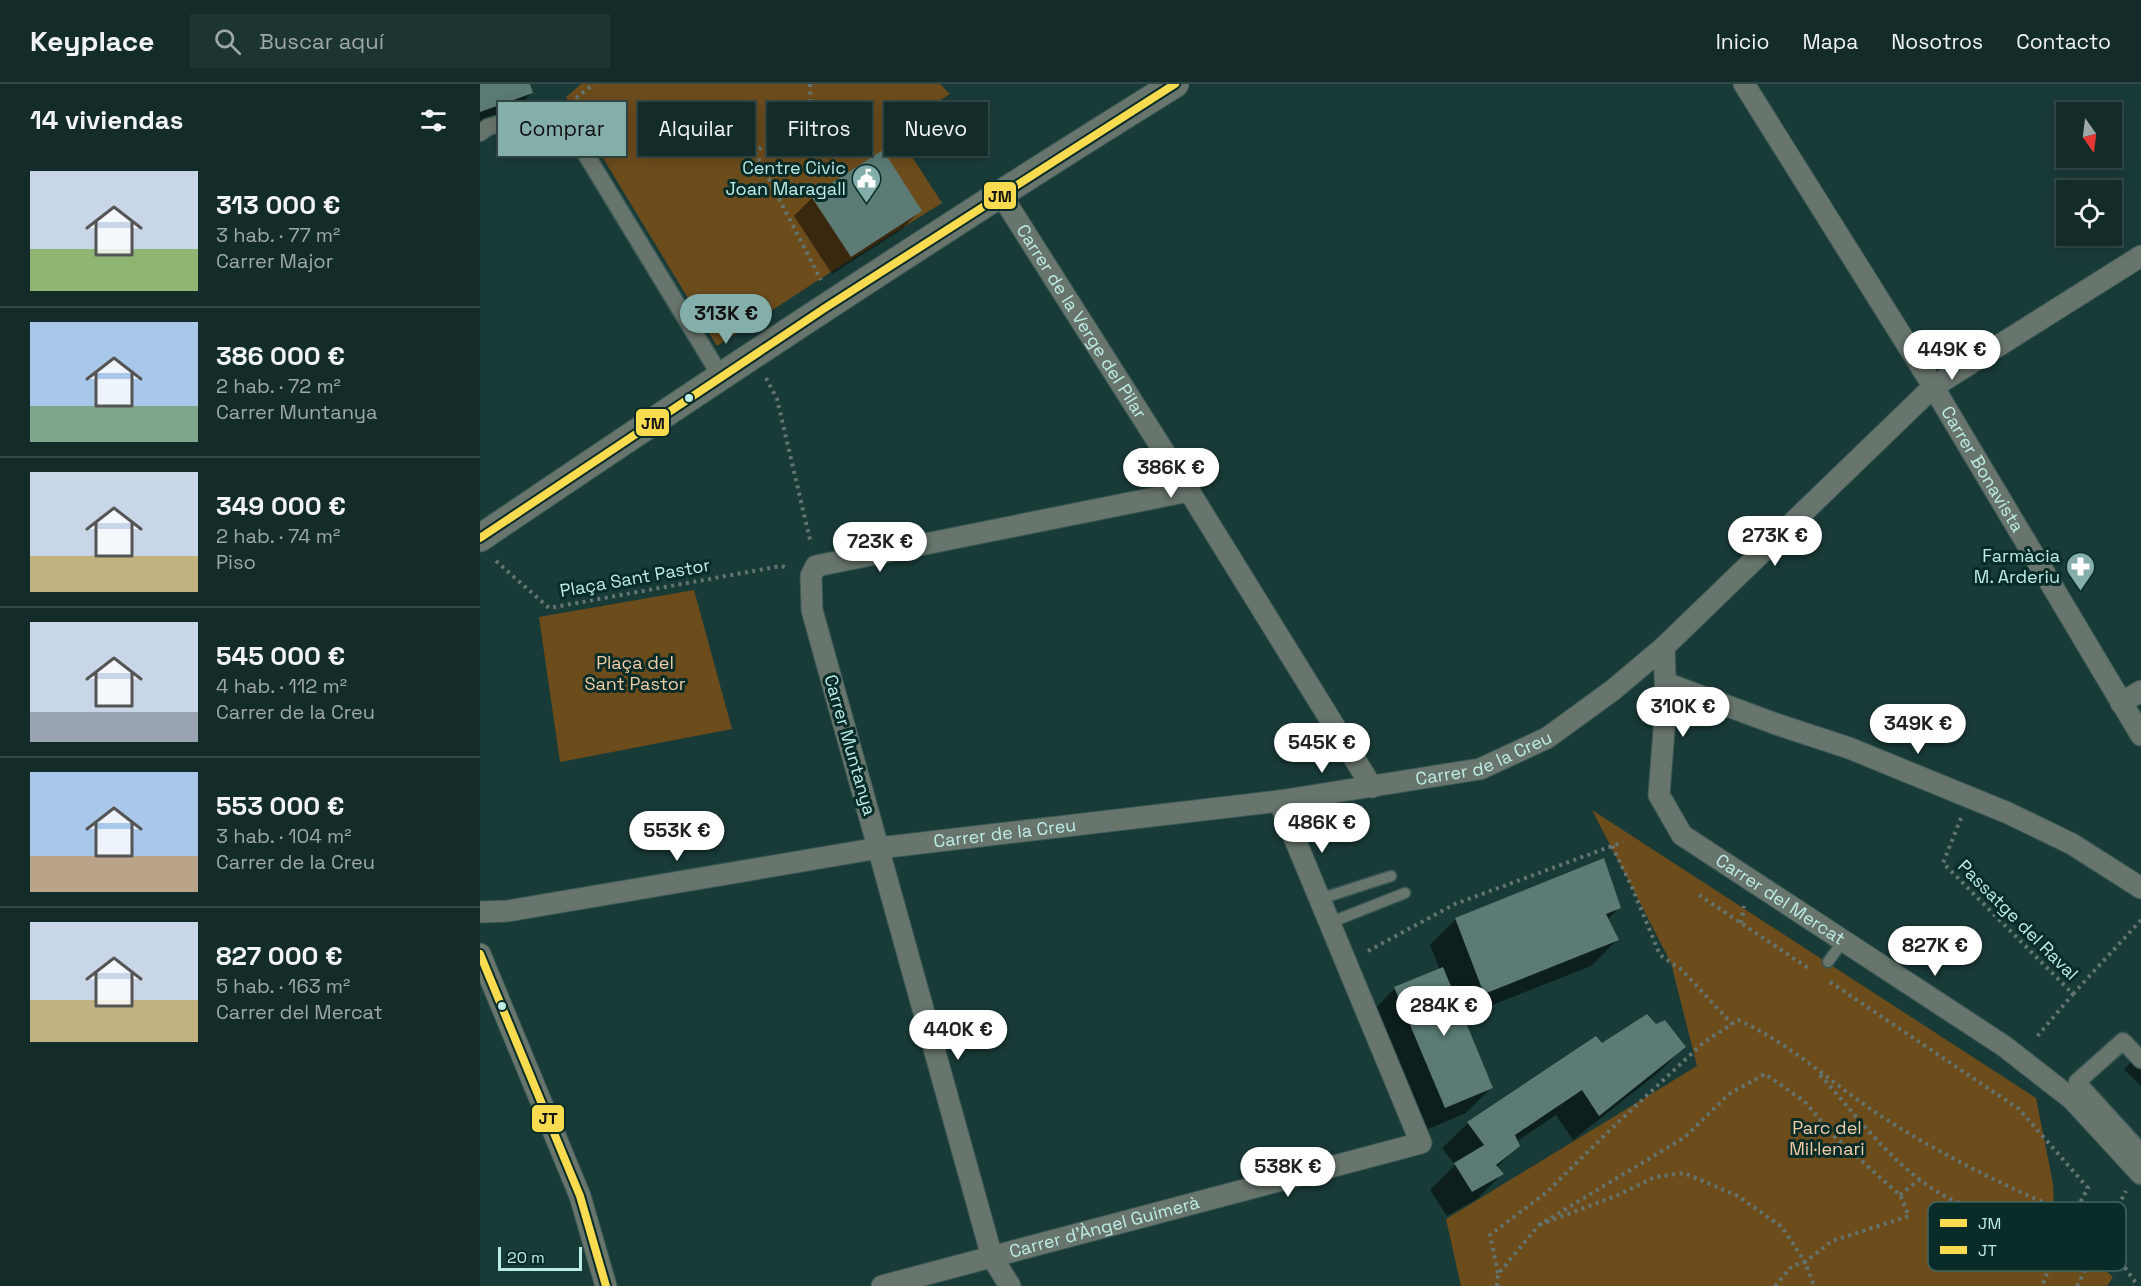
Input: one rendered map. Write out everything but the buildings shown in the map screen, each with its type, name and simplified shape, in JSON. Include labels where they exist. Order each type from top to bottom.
[{"type":"street","points":[[484,546],[720,375],[1000,192],[1174,84]]},
{"type":"street","name":"Carrer Bonavista","points":[[1744,84],[1933,387],[2141,735]]},
{"type":"street","points":[[480,133],[488,127],[546,111],[559,110],[720,375]]},
{"type":"street","name":"Carrer de la Verge del Pilar","points":[[1000,192],[1372,787]]},
{"type":"street","name":"Carrer de la Creu","points":[[480,912],[508,911],[879,848],[1279,801],[1480,769],[1547,738],[1613,690],[1664,647],[1933,387],[2141,256]]},
{"type":"street","points":[[816,566],[1189,491]]},
{"type":"street","name":"Carrer Muntanya","points":[[816,566],[811,576],[812,610],[992,1257],[1010,1286]]},
{"type":"street","name":"Carrer del Mercat","points":[[1664,647],[1666,704],[1659,795],[1682,835],[2004,1046],[2072,1099],[2140,1165]]},
{"type":"street","points":[[1666,683],[1776,724],[1849,747],[1969,797],[2072,844],[2141,888]]},
{"type":"street","points":[[2121,703],[2141,691]]},
{"type":"street","name":"Carrer d'Àngel Guimerà","points":[[882,1286],[1421,1143],[1279,801]]},
{"type":"street","points":[[480,954],[580,1196],[606,1286]]},
{"type":"street","points":[[2140,1165],[2077,1082],[2123,1041],[2141,1060]]},
{"type":"lane","points":[[1320,899],[1390,876]]},
{"type":"lane","points":[[1329,923],[1405,893]]},
{"type":"lane","points":[[1828,962],[1844,940]]},
{"type":"path","points":[[810,84],[811,114],[755,152],[834,302]]},
{"type":"path","points":[[754,353],[777,399],[816,566]]},
{"type":"path","name":"Plaça Sant Pastor","points":[[484,546],[549,608],[781,566]]},
{"type":"path","name":"Passatge del Raval","points":[[1969,797],[1943,863],[2073,994]]},
{"type":"path","points":[[1346,963],[1455,904],[1623,842]]},
{"type":"path","points":[[1612,846],[1660,955],[1682,970],[1732,1024]]},
{"type":"path","points":[[1699,895],[1814,972]]},
{"type":"path","points":[[1741,923],[1745,901]]},
{"type":"path","name":"Passatge del Raval","points":[[2032,1043],[2073,994],[2141,920]]},
{"type":"path","points":[[1824,978],[2019,1109],[2088,1188],[2080,1202]]},
{"type":"path","points":[[1497,1286],[1498,1274],[1490,1235],[1547,1192],[1703,1043],[1738,1020],[1762,1031],[1876,1113],[1921,1142],[2042,1202]]},
{"type":"path","points":[[1813,1067],[1899,1162],[1941,1194],[1959,1202]]},
{"type":"path","points":[[1498,1274],[1539,1225],[1685,1137],[1729,1094],[1765,1074],[1803,1101],[1837,1139],[1900,1195],[1909,1216],[1832,1241],[1805,1262],[1792,1266],[1775,1286]]},
{"type":"path","points":[[2121,1202],[2140,1165]]},
{"type":"path","points":[[1539,1225],[1618,1196],[1655,1177],[1684,1173],[1738,1196],[1782,1227],[1805,1262],[1814,1286]]},
{"type":"path","points":[[1900,1195],[1920,1179]]},
{"type":"path","points":[[2126,1269],[2136,1283],[2134,1286]]},
{"type":"path","points":[[2042,1286],[2048,1271]]},
{"type":"path","points":[[2077,1286],[2085,1271]]},
{"type":"green space","points":[[581,84],[940,84],[950,94],[937,102],[884,102],[884,156],[912,156],[942,203],[717,346],[602,156],[626,156],[626,102],[569,102],[566,97]]},
{"type":"green space","name":"Plaça del Sant Pastor","points":[[694,590],[732,729],[560,762],[539,617]]},
{"type":"green space","name":"Parc del Mil·lenari","points":[[1592,810],[2036,1098],[2053,1184],[2054,1202],[1928,1202],[1928,1271],[2106,1271],[2113,1277],[2107,1286],[1461,1286],[1446,1219],[1697,1066],[1671,963]]},
{"type":"transit line","name":"JM","points":[[480,538],[825,308],[1175,84]]},
{"type":"transit line","name":"JT","points":[[480,954],[580,1196],[606,1286]]},
{"type":"place","name":"Centre Civic Joan Maragall","points":[[867,204]]},
{"type":"place","name":"Farmàcia M. Arderiu","points":[[2081,592]]}]
